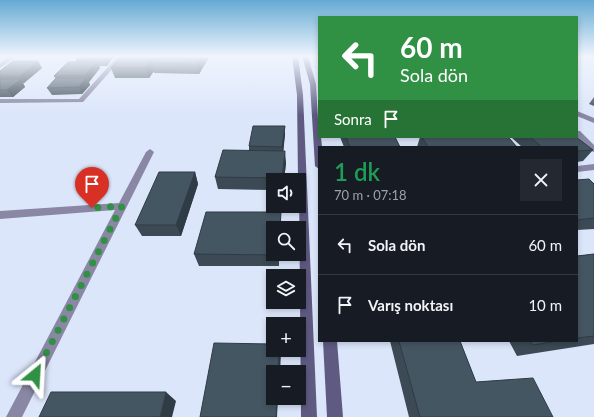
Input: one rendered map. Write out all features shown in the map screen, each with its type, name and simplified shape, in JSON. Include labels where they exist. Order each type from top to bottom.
[{"type":"street","points":[[0,102],[81,101],[104,75]]},
{"type":"street","points":[[297,75],[300,95],[309,417]]},
{"type":"street","points":[[316,84],[318,146]]},
{"type":"street","points":[[578,113],[594,121]]},
{"type":"street","points":[[578,134],[594,149]]},
{"type":"street","points":[[14,417],[150,152]]},
{"type":"street","points":[[578,169],[594,168]]},
{"type":"street","points":[[0,215],[122,206]]},
{"type":"street","points":[[330,342],[335,417]]},
{"type":"building","points":[[0,75],[21,75],[20,76]]},
{"type":"building","points":[[56,78],[86,78],[79,87],[47,88]]},
{"type":"building","points":[[0,79],[21,79],[7,90],[0,90]]},
{"type":"building","points":[[253,126],[285,126],[282,147],[249,146]]},
{"type":"building","points":[[346,138],[396,138],[400,146],[350,146]]},
{"type":"building","points":[[423,138],[509,138],[516,146],[427,146]]},
{"type":"building","points":[[531,138],[577,138],[593,150],[578,151],[578,146],[541,146]]},
{"type":"building","points":[[223,150],[285,151],[283,173],[266,173],[266,178],[215,177]]},
{"type":"building","points":[[159,172],[195,172],[176,225],[135,225]]},
{"type":"building","points":[[589,179],[594,184],[594,218],[578,220],[578,180]]},
{"type":"building","points":[[206,212],[281,213],[280,221],[266,221],[266,255],[194,254]]},
{"type":"building","points":[[594,254],[594,336],[578,338],[578,256]]},
{"type":"building","points":[[399,342],[460,342],[476,382],[533,378],[553,417],[420,417]]},
{"type":"building","points":[[531,342],[552,342],[533,345]]},
{"type":"building","points":[[214,343],[266,344],[266,357],[279,357],[278,365],[266,365],[266,405],[277,405],[276,417],[200,417]]},
{"type":"building","points":[[51,392],[166,392],[160,417],[39,417]]},
{"type":"route","points":[[35,375],[122,206],[92,208]]}]
